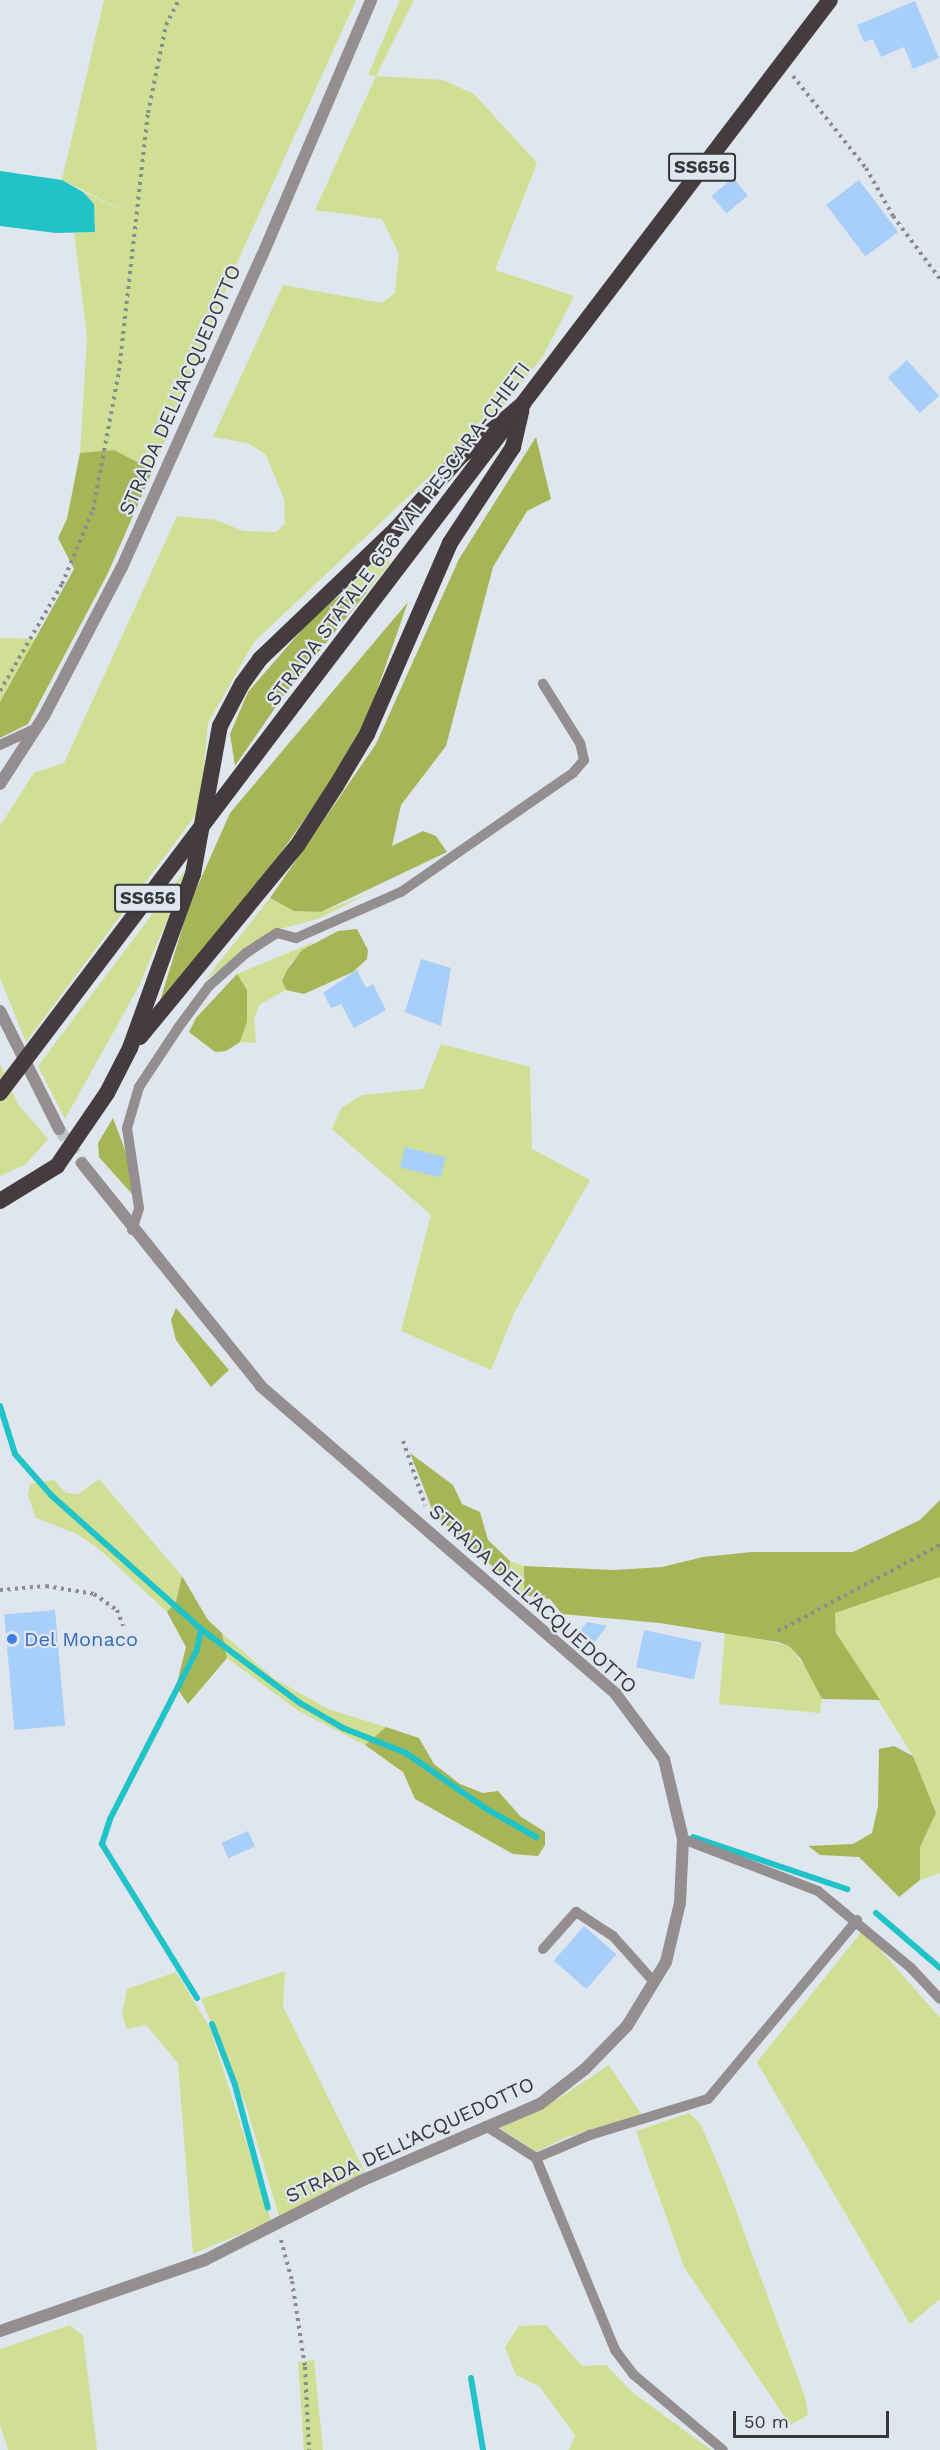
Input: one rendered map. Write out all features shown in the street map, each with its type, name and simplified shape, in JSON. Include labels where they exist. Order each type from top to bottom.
[{"type":"highway","name":"STRADA STATALE 656 VAL PESCARA-CHIETI","points":[[0,1093],[830,0]]},
{"type":"highway","points":[[130,1048],[297,846],[336,786],[367,734],[450,543],[513,447],[523,404]]},
{"type":"highway","points":[[0,1201],[57,1166],[107,1093],[130,1048],[192,874],[220,726],[242,684],[260,659],[396,530],[459,458],[523,404]]},
{"type":"street","name":"STRADA DELL'ACQUEDOTTO","points":[[0,783],[36,729],[122,567],[371,0]]},
{"type":"street","points":[[0,1011],[59,1129]]},
{"type":"street","name":"STRADA DELL'ACQUEDOTTO","points":[[0,2331],[206,2260],[276,2224],[486,2126],[540,2104],[585,2069],[627,2026],[666,1962],[680,1903],[683,1839],[664,1759],[615,1693],[261,1386],[132,1230],[82,1163]]},
{"type":"lane","points":[[132,1230],[139,1208],[127,1128],[140,1087],[178,1028],[209,986],[246,953],[278,933],[296,938],[401,891],[573,773],[584,760],[580,742],[543,684]]},
{"type":"lane","points":[[0,745],[36,729]]},
{"type":"lane","points":[[683,1839],[818,1891],[857,1920],[940,1998]]},
{"type":"lane","points":[[543,1949],[576,1912],[613,1936],[654,1982]]},
{"type":"lane","points":[[536,2158],[590,2135],[708,2099],[857,1920]]},
{"type":"lane","points":[[486,2126],[536,2158],[615,2350],[634,2375],[723,2450]]},
{"type":"path","points":[[0,691],[62,584],[93,510],[119,371],[148,113],[166,25],[179,0]]},
{"type":"path","points":[[786,68],[866,168],[893,216],[940,279]]},
{"type":"path","points":[[403,1441],[426,1509],[421,1523]]},
{"type":"path","points":[[778,1632],[940,1545]]},
{"type":"path","points":[[0,1590],[46,1586],[94,1594],[117,1610],[123,1626]]},
{"type":"path","points":[[276,2224],[292,2281],[305,2367],[309,2450]]},
{"type":"green space","points":[[104,0],[356,0],[236,265],[153,470],[114,450],[80,453],[87,336],[74,233],[95,232],[94,204],[83,192],[135,216],[62,180]]},
{"type":"green space","points":[[400,0],[414,0],[376,76],[368,75]]},
{"type":"green space","points":[[376,76],[443,80],[474,94],[537,163],[495,270],[574,296],[543,356],[501,409],[254,642],[208,723],[200,809],[26,1042],[0,978],[0,826],[34,773],[64,763],[177,516],[216,520],[243,531],[276,532],[285,524],[284,499],[266,455],[248,443],[213,437],[283,285],[382,303],[395,293],[399,254],[382,219],[315,210]]},
{"type":"green space","points":[[536,437],[551,499],[527,511],[493,567],[446,746],[401,805],[392,846],[423,831],[436,836],[447,852],[321,912],[294,911],[270,898],[376,744],[459,559]]},
{"type":"green space","points":[[114,450],[153,470],[108,573],[28,724],[0,738],[0,702],[74,569],[58,538],[67,519],[80,453]]},
{"type":"green space","points":[[380,556],[387,556],[390,563],[367,592],[343,593]]},
{"type":"green space","points":[[367,592],[284,695],[235,766],[230,734],[248,692],[313,617],[343,593]]},
{"type":"green space","points":[[408,602],[368,716],[325,790],[278,857],[160,1001],[190,903],[230,813]]},
{"type":"green space","points":[[0,638],[37,639],[0,702]]},
{"type":"green space","points":[[191,863],[139,986],[65,1119],[38,1066]]},
{"type":"green space","points":[[365,895],[318,919],[272,931],[205,980],[270,898],[294,911],[321,912]]},
{"type":"green space","points":[[357,929],[368,950],[367,959],[353,972],[304,994],[286,990],[282,981],[302,950],[338,931]]},
{"type":"green space","points":[[314,942],[291,962],[282,981],[286,990],[260,1004],[254,1019],[256,1043],[240,1042],[247,1022],[237,974]]},
{"type":"green space","points":[[237,974],[247,990],[247,1022],[240,1042],[226,1051],[215,1052],[189,1032],[196,1018]]},
{"type":"green space","points":[[441,1044],[530,1067],[532,1149],[590,1180],[515,1311],[491,1370],[401,1331],[431,1215],[332,1129],[341,1108],[362,1095],[423,1089]]},
{"type":"green space","points":[[0,1064],[17,1103],[48,1139],[26,1164],[0,1176]]},
{"type":"green space","points":[[113,1118],[130,1163],[132,1194],[99,1157],[98,1143]]},
{"type":"green space","points":[[176,1308],[229,1370],[211,1387],[176,1340],[171,1320]]},
{"type":"green space","points":[[410,1453],[453,1485],[462,1504],[480,1512],[488,1540],[510,1561],[509,1572],[501,1574],[434,1514]]},
{"type":"green space","points":[[99,1479],[182,1576],[176,1603],[167,1612],[99,1549],[77,1534],[36,1518],[28,1496],[30,1484],[54,1480],[66,1493],[79,1494]]},
{"type":"green space","points":[[940,1500],[940,1577],[835,1613],[836,1633],[880,1700],[822,1699],[801,1659],[789,1646],[778,1642],[660,1623],[562,1614],[550,1599],[524,1595],[524,1566],[614,1570],[662,1567],[703,1557],[752,1552],[853,1552],[920,1520]]},
{"type":"green space","points":[[510,1561],[524,1566],[524,1595],[501,1574],[509,1572]]},
{"type":"green space","points":[[182,1576],[208,1620],[222,1633],[227,1658],[188,1704],[176,1687],[186,1647],[167,1612],[176,1602]]},
{"type":"green space","points":[[940,1577],[940,1873],[920,1880],[920,1847],[936,1813],[913,1756],[836,1633],[835,1613]]},
{"type":"green space","points":[[725,1632],[789,1646],[814,1678],[822,1699],[820,1713],[719,1704]]},
{"type":"green space","points":[[222,1633],[273,1678],[328,1709],[386,1727],[365,1745],[297,1710],[227,1658]]},
{"type":"green space","points":[[386,1727],[419,1738],[434,1764],[460,1784],[483,1793],[498,1791],[520,1816],[545,1832],[545,1845],[538,1856],[513,1854],[415,1799],[403,1772],[365,1745]]},
{"type":"green space","points":[[894,1746],[913,1756],[936,1813],[920,1847],[920,1880],[899,1897],[859,1857],[820,1855],[808,1846],[853,1844],[872,1833],[878,1806],[879,1749]]},
{"type":"green space","points":[[863,1930],[940,2018],[940,2299],[910,2324],[757,2062]]},
{"type":"green space","points":[[285,1971],[283,2006],[365,2172],[279,2216],[246,2106],[201,1999]]},
{"type":"green space","points":[[176,1972],[210,2028],[271,2221],[193,2254],[178,2063],[146,2025],[127,2029],[122,2015],[127,1989]]},
{"type":"green space","points":[[609,2065],[643,2117],[567,2137],[536,2152],[500,2128],[561,2097]]},
{"type":"green space","points":[[689,2113],[700,2123],[725,2181],[805,2397],[808,2415],[790,2425],[684,2267],[636,2131]]},
{"type":"green space","points":[[70,2325],[83,2336],[97,2450],[8,2450],[0,2425],[0,2349]]},
{"type":"green space","points":[[546,2325],[582,2366],[606,2365],[632,2392],[711,2450],[569,2450],[575,2435],[539,2386],[516,2375],[505,2347],[519,2326]]},
{"type":"green space","points":[[314,2360],[323,2450],[304,2450],[298,2362]]},
{"type":"water","points":[[0,171],[62,180],[83,192],[94,204],[95,232],[56,233],[0,226]]},
{"type":"building","points":[[915,1],[939,58],[913,69],[904,47],[881,57],[873,39],[864,42],[857,25]]},
{"type":"building","points":[[733,178],[748,196],[726,214],[712,196]]},
{"type":"building","points":[[859,180],[898,232],[865,257],[826,205]]},
{"type":"building","points":[[907,360],[939,396],[920,413],[888,377]]},
{"type":"building","points":[[421,959],[451,968],[441,1026],[405,1012]]},
{"type":"building","points":[[357,970],[366,988],[373,984],[386,1010],[354,1028],[341,1004],[331,1008],[323,993]]},
{"type":"building","points":[[405,1147],[446,1157],[441,1178],[400,1167]]},
{"type":"building","points":[[55,1610],[65,1726],[14,1730],[4,1614]]},
{"type":"building","points":[[587,1622],[607,1626],[589,1649],[575,1638]]},
{"type":"building","points":[[644,1630],[702,1642],[694,1679],[636,1667]]},
{"type":"building","points":[[248,1831],[255,1847],[228,1858],[222,1843]]},
{"type":"building","points":[[584,1926],[616,1954],[586,1989],[554,1961]]},
{"type":"waterway","points":[[0,1406],[15,1454],[51,1495],[201,1629],[300,1703],[343,1728],[406,1753],[485,1808],[536,1837]]},
{"type":"waterway","points":[[197,1998],[102,1844],[110,1819],[197,1650],[201,1629]]},
{"type":"waterway","points":[[693,1837],[847,1889]]},
{"type":"waterway","points":[[876,1913],[940,1968]]},
{"type":"waterway","points":[[212,2024],[235,2085],[268,2208]]},
{"type":"waterway","points":[[471,2378],[483,2450]]},
{"type":"tunnel","points":[[59,1129],[82,1163]]},
{"type":"place","name":"Del Monaco","points":[[12,1639]]}]
